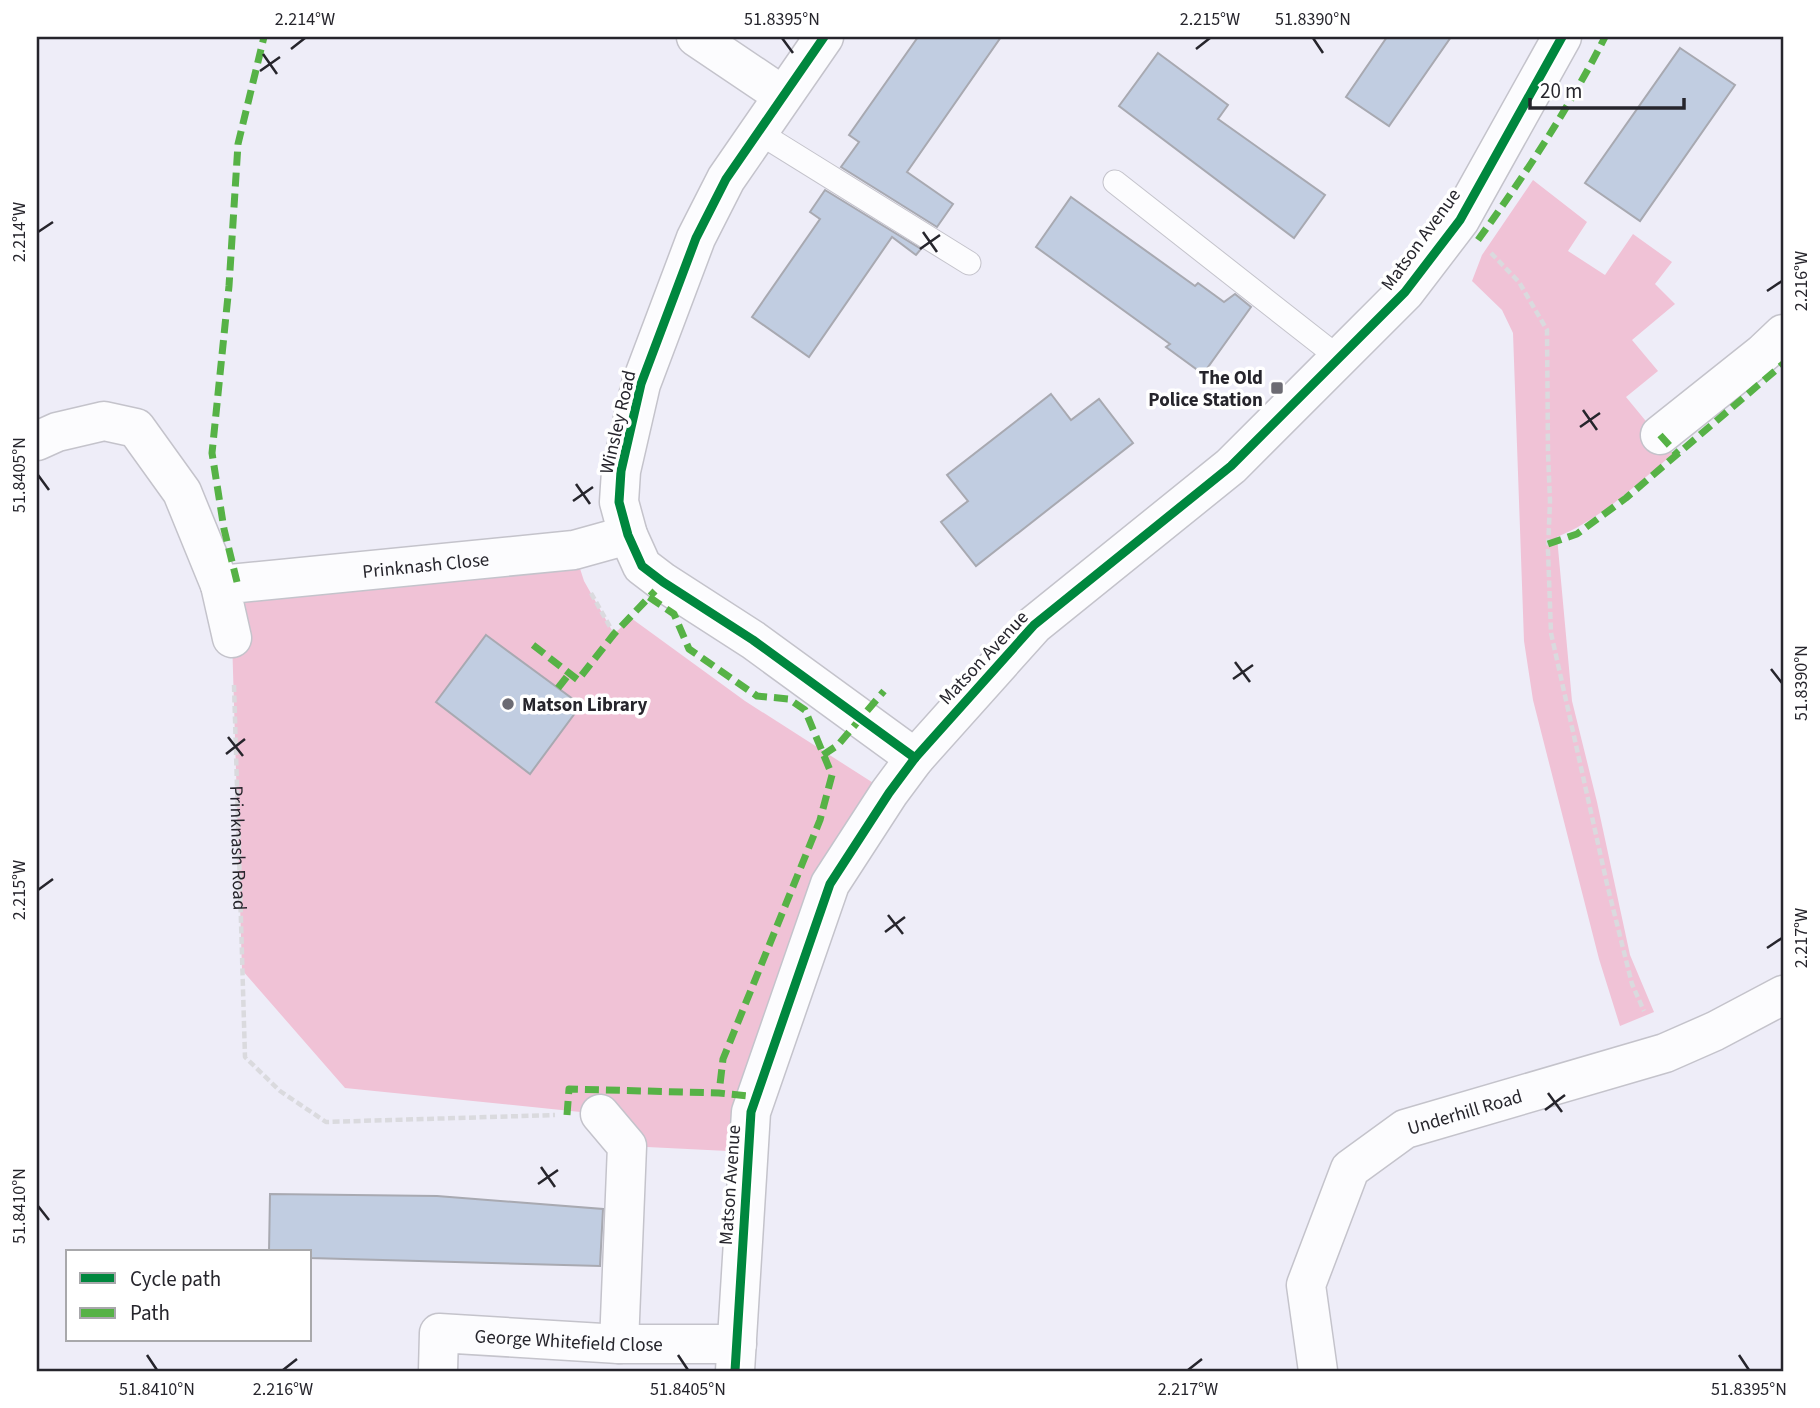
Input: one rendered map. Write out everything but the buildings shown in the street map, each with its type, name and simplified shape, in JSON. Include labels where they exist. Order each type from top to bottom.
[{"type":"street","points":[[696,37],[782,96]]},
{"type":"street","name":"Winsley Road","points":[[824,37],[726,179],[696,238],[641,384],[621,471],[619,502],[628,535],[642,566],[753,640],[915,758]]},
{"type":"street","name":"Matson Avenue","points":[[736,1358],[751,1112],[830,884],[915,758],[1034,625],[1231,466],[1405,292],[1460,220],[1562,37]]},
{"type":"street","points":[[1660,435],[1783,334]]},
{"type":"street","points":[[37,441],[57,432],[104,421],[136,428],[183,492],[220,584],[232,638]]},
{"type":"street","name":"Prinknash Close","points":[[220,584],[574,550],[628,535]]},
{"type":"street","name":"Underhill Road","points":[[1318,1371],[1306,1284],[1350,1169],[1405,1129],[1664,1053],[1716,1031],[1783,995]]},
{"type":"street","points":[[600,1114],[627,1146],[619,1344]]},
{"type":"street","name":"George Whitefield Close","points":[[438,1371],[439,1333],[619,1344],[736,1358]]},
{"type":"lane","points":[[758,132],[969,263]]},
{"type":"lane","points":[[1115,182],[1339,358]]},
{"type":"path","points":[[1460,220],[1519,282],[1547,331],[1551,633],[1606,884],[1632,984],[1664,1053]]},
{"type":"path","points":[[600,610],[614,634]]},
{"type":"shaded area","points":[[1533,180],[1587,222],[1568,251],[1605,275],[1633,234],[1672,262],[1655,284],[1675,304],[1632,340],[1658,371],[1626,397],[1673,454],[1604,511],[1557,537],[1572,701],[1630,955],[1654,1012],[1620,1026],[1599,959],[1533,700],[1524,641],[1513,333],[1502,310],[1472,281],[1482,255]]},
{"type":"shaded area","points":[[574,550],[584,581],[614,634],[631,618],[745,701],[889,793],[830,884],[748,1152],[627,1146],[600,1114],[345,1088],[242,970],[232,638],[237,582]]},
{"type":"marked path","points":[[237,582],[224,529],[212,453],[229,286],[238,144],[264,37]]},
{"type":"marked path","points":[[1478,240],[1546,141],[1605,37]]},
{"type":"marked path","points":[[1548,544],[1577,534],[1626,498],[1783,364]]},
{"type":"marked path","points":[[1660,435],[1678,455]]},
{"type":"marked path","points":[[533,645],[578,680],[614,634],[655,591]]},
{"type":"marked path","points":[[649,597],[674,614],[689,649],[757,696],[789,699],[805,710],[832,775],[820,820],[723,1059],[719,1093]]},
{"type":"marked path","points":[[558,688],[569,674]]},
{"type":"marked path","points":[[823,755],[838,745],[884,691]]},
{"type":"marked path","points":[[567,1115],[569,1089],[719,1093],[757,1097]]},
{"type":"cycle path","points":[[824,37],[726,179],[696,238],[641,384],[621,471],[619,502],[628,535],[642,566],[753,640],[915,758]]},
{"type":"cycle path","points":[[735,1371],[751,1112],[830,884],[915,758],[1034,625],[1231,466],[1405,292],[1460,220],[1562,37]]},
{"type":"place","name":"The Old Police Station","points":[[1277,388]]},
{"type":"place","name":"Matson Library","points":[[508,704]]}]
